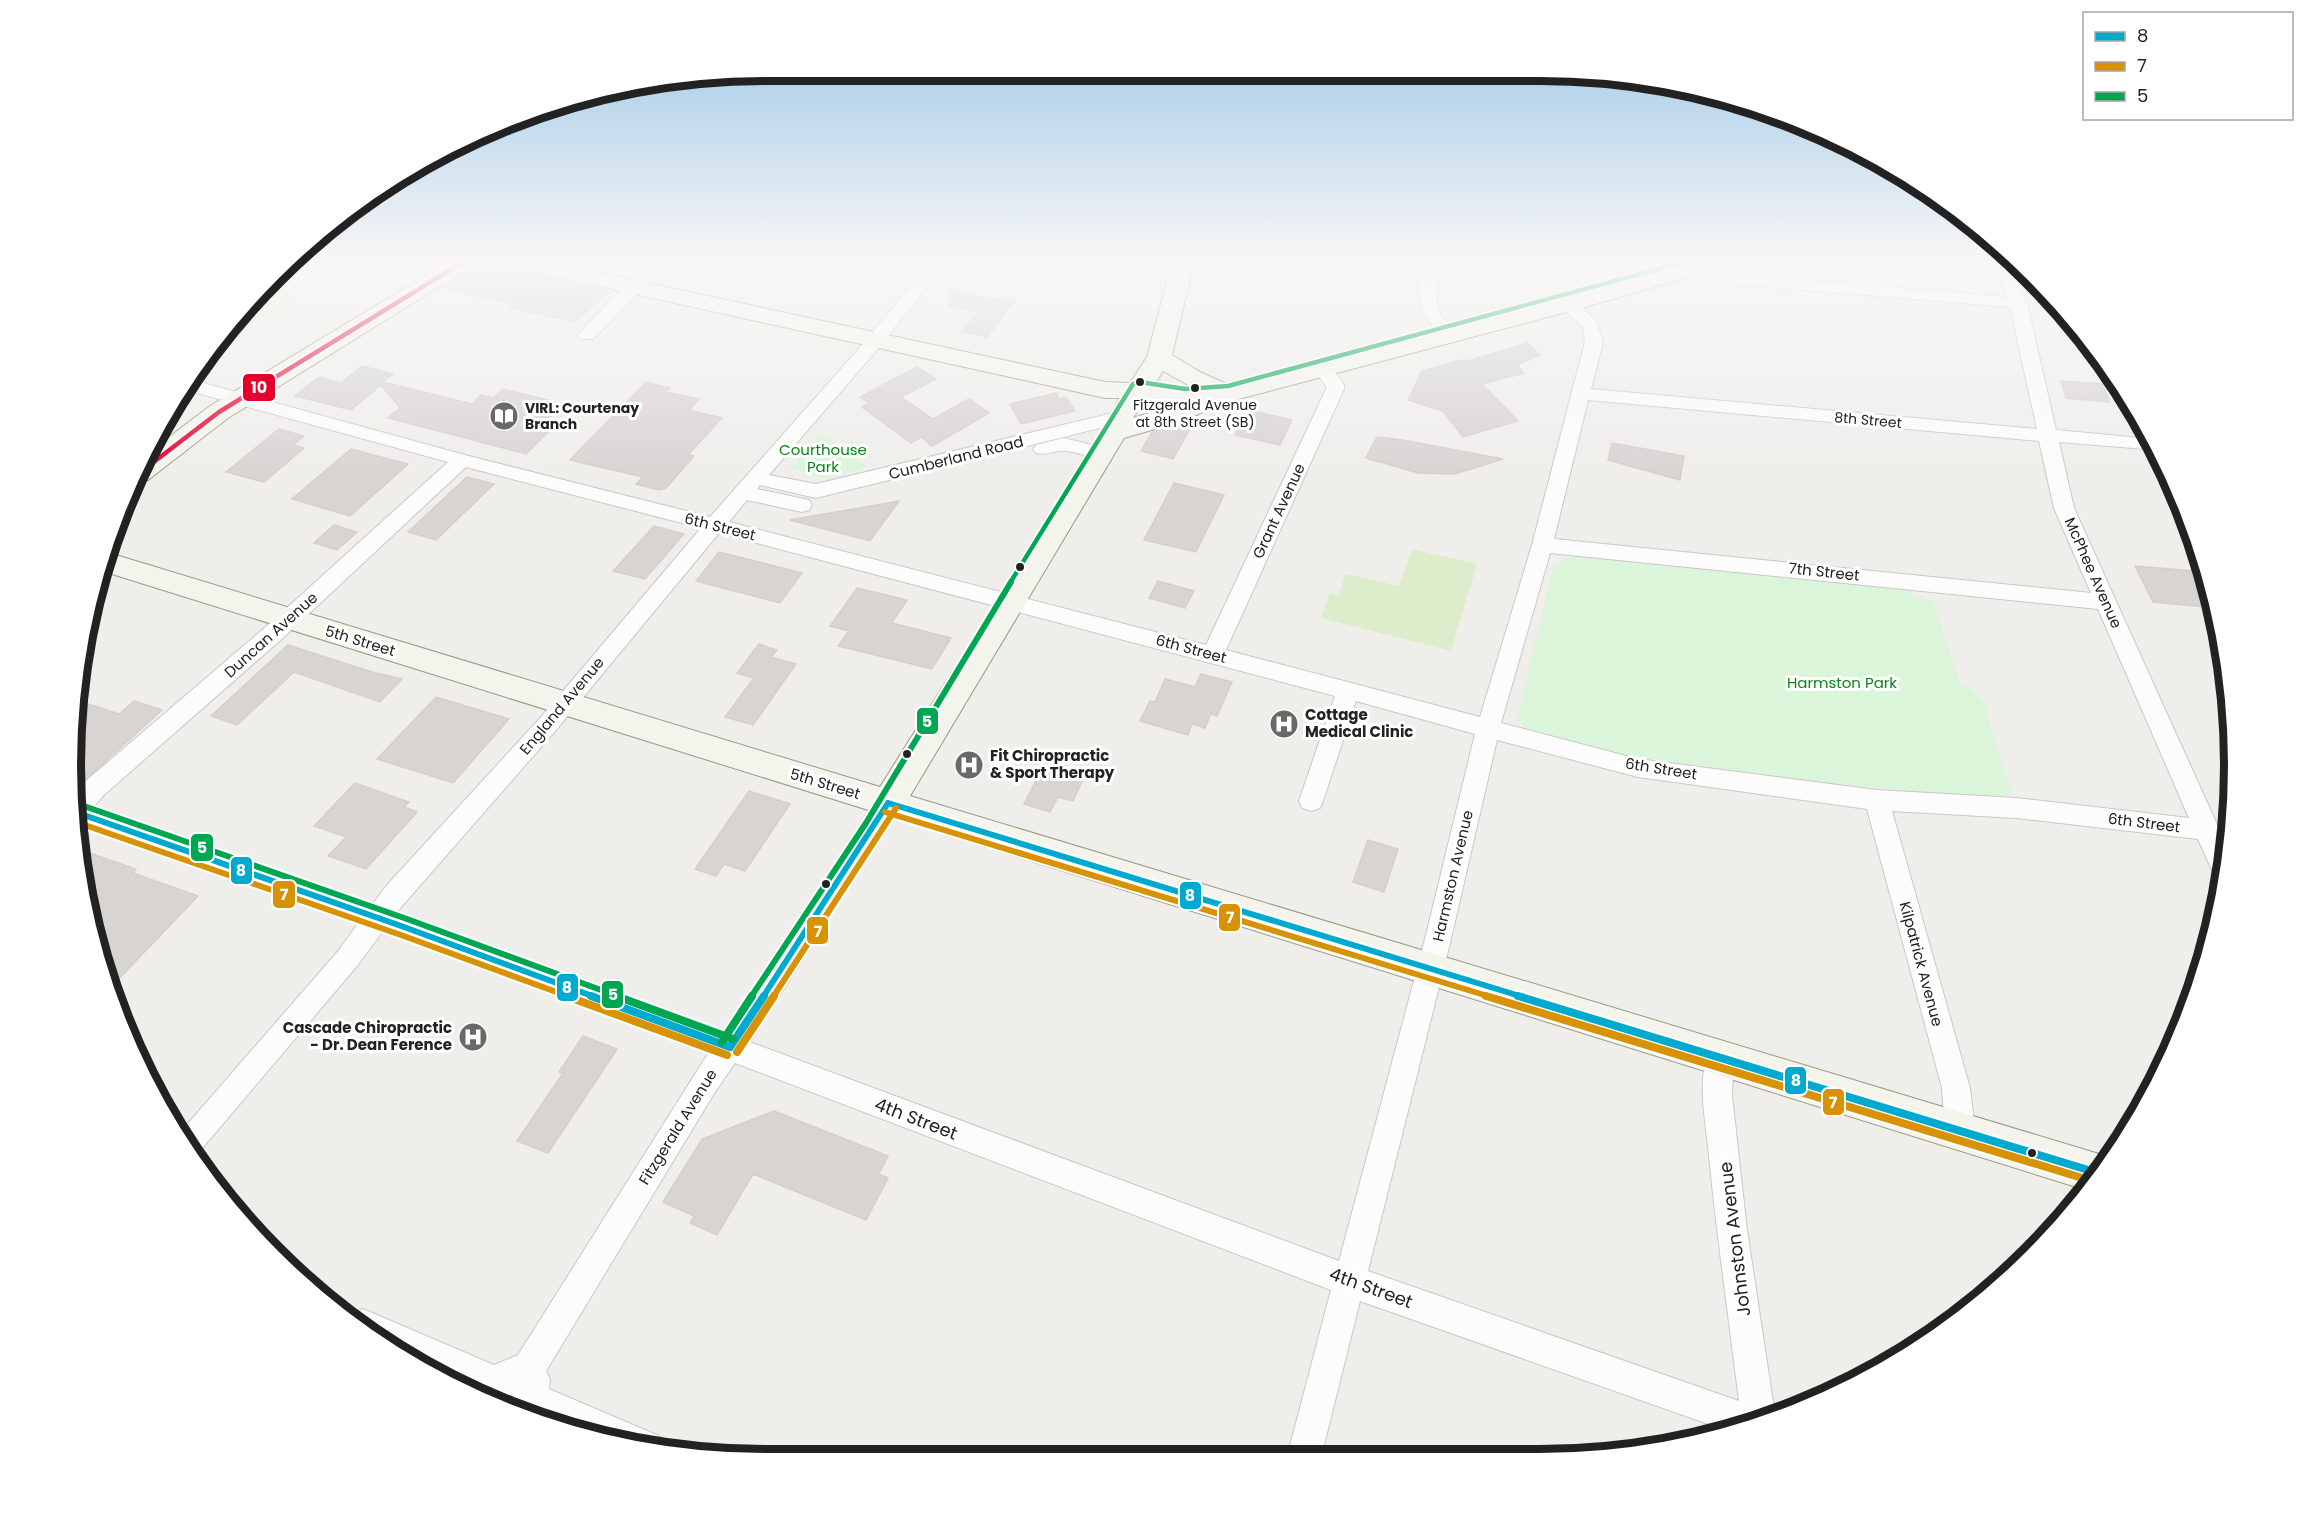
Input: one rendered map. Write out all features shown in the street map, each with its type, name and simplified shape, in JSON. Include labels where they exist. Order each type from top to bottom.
[{"type":"street","points":[[151,464],[238,399],[346,333]]},
{"type":"street","name":"England Avenue","points":[[193,1140],[348,958],[396,893],[564,704],[714,525],[880,333]]},
{"type":"street","points":[[882,333],[1105,390],[1139,391],[1173,399],[1221,397]]},
{"type":"street","name":"Fitzgerald Avenue","points":[[513,1393],[705,1082],[816,918],[888,803],[1139,391],[1159,357],[1165,333]]},
{"type":"street","name":"Cumberland Road","points":[[749,486],[801,506],[840,501],[1063,444],[1113,434],[1221,397],[1457,333]]},
{"type":"street","name":"Harmston Avenue","points":[[1306,1449],[1430,968],[1488,728],[1542,545],[1593,333]]},
{"type":"street","name":"McPhee Avenue","points":[[2025,333],[2064,508],[2218,855]]},
{"type":"street","points":[[1159,357],[1184,376],[1221,397]]},
{"type":"street","name":"Grant Avenue","points":[[1212,656],[1335,389],[1335,385],[1322,369]]},
{"type":"street","name":"6th Street","points":[[195,387],[462,460],[1011,600],[1212,656],[1638,768],[1877,800],[2016,808],[2207,830]]},
{"type":"street","name":"8th Street","points":[[1580,394],[2144,445]]},
{"type":"street","name":"Cumberland Road","points":[[749,486],[816,491],[1113,434]]},
{"type":"street","name":"Duncan Avenue","points":[[82,803],[96,787],[289,620],[462,460]]},
{"type":"street","name":"7th Street","points":[[1542,545],[2106,602]]},
{"type":"street","name":"5th Street","points":[[111,564],[2090,1171]]},
{"type":"street","points":[[1311,801],[1348,690]]},
{"type":"street","name":"Kilpatrick Avenue","points":[[1877,800],[1956,1088],[1960,1130]]},
{"type":"street","name":"4th Street","points":[[83,815],[378,918],[730,1047],[779,1068],[1350,1281],[1741,1419]]},
{"type":"street","name":"Johnston Avenue","points":[[1720,1057],[1718,1095],[1730,1219],[1758,1414]]},
{"type":"street","points":[[391,1338],[513,1393],[600,1429]]},
{"type":"green space","points":[[235,333],[240,333],[228,342]]},
{"type":"green space","name":"Courthouse Park","points":[[821,433],[840,447],[851,440],[860,447],[849,454],[867,467],[823,478],[791,468]]},
{"type":"green space","points":[[1412,549],[1477,564],[1451,651],[1321,618],[1330,593],[1338,595],[1346,574],[1399,586]]},
{"type":"green space","name":"Harmston Park","points":[[1580,557],[1890,587],[1933,601],[1961,685],[1971,688],[1988,705],[1988,717],[2011,792],[2001,799],[1990,799],[1803,780],[1617,754],[1525,728],[1520,723],[1518,713],[1553,569],[1567,558]]},
{"type":"building","points":[[968,333],[990,333],[987,337]]},
{"type":"building","points":[[1528,343],[1540,355],[1517,365],[1524,373],[1482,384],[1518,421],[1463,437],[1443,411],[1408,400],[1422,371],[1463,360],[1468,361]]},
{"type":"building","points":[[362,366],[393,374],[383,382],[472,404],[481,395],[493,398],[503,389],[564,404],[538,429],[549,431],[526,454],[388,418],[400,408],[381,385],[351,410],[295,396],[319,377],[341,383]]},
{"type":"building","points":[[917,367],[936,379],[901,397],[933,419],[969,399],[989,413],[932,446],[921,437],[911,443],[862,407],[869,403],[860,397]]},
{"type":"building","points":[[2061,381],[2102,384],[2110,402],[2066,398]]},
{"type":"building","points":[[646,382],[670,388],[666,392],[699,399],[689,410],[722,418],[688,455],[694,456],[666,488],[659,490],[636,484],[643,477],[570,460]]},
{"type":"building","points":[[1056,393],[1059,399],[1066,397],[1075,411],[1021,424],[1010,404]]},
{"type":"building","points":[[1248,410],[1292,420],[1280,445],[1235,435]]},
{"type":"building","points":[[1195,420],[1173,459],[1141,451],[1152,432]]},
{"type":"building","points":[[279,429],[304,436],[293,445],[304,448],[264,482],[226,472]]},
{"type":"building","points":[[1377,437],[1503,459],[1455,474],[1418,473],[1366,458]]},
{"type":"building","points":[[1612,443],[1684,456],[1680,480],[1608,460]]},
{"type":"building","points":[[351,449],[408,464],[350,516],[292,499]]},
{"type":"building","points":[[467,477],[494,484],[436,540],[408,532]]},
{"type":"building","points":[[1174,483],[1224,495],[1196,552],[1144,540]]},
{"type":"building","points":[[899,501],[870,541],[790,520]]},
{"type":"building","points":[[334,525],[357,532],[337,550],[314,543]]},
{"type":"building","points":[[654,526],[684,534],[645,579],[613,571]]},
{"type":"building","points":[[719,552],[802,573],[780,603],[696,581]]},
{"type":"building","points":[[2135,566],[2196,571],[2205,607],[2153,602]]},
{"type":"building","points":[[1158,581],[1194,591],[1185,608],[1149,598]]},
{"type":"building","points":[[857,588],[907,600],[892,623],[951,638],[932,669],[838,646],[849,631],[830,626]]},
{"type":"building","points":[[759,644],[777,650],[771,657],[796,664],[753,725],[725,717],[754,678],[737,673]]},
{"type":"building","points":[[288,645],[372,672],[402,679],[380,702],[294,672],[237,725],[211,716]]},
{"type":"building","points":[[1201,674],[1232,682],[1217,716],[1211,714],[1205,728],[1192,724],[1188,735],[1140,721],[1150,701],[1155,702],[1165,679],[1195,687]]},
{"type":"building","points":[[436,697],[509,719],[453,783],[377,759]]},
{"type":"building","points":[[134,701],[162,710],[81,783],[83,709],[89,704],[119,714]]},
{"type":"building","points":[[1044,765],[1084,777],[1073,801],[1058,797],[1050,812],[1024,804]]},
{"type":"building","points":[[355,783],[409,802],[404,807],[417,812],[366,869],[328,856],[346,837],[314,826]]},
{"type":"building","points":[[749,791],[790,804],[745,871],[724,864],[716,876],[695,869]]},
{"type":"building","points":[[1368,840],[1398,849],[1384,892],[1353,882]]},
{"type":"building","points":[[87,852],[136,869],[133,873],[198,896],[116,982],[94,898]]},
{"type":"building","points":[[583,1036],[617,1049],[548,1153],[517,1141],[563,1073],[559,1072]]},
{"type":"building","points":[[774,1111],[888,1156],[879,1174],[888,1178],[866,1220],[753,1174],[717,1235],[690,1223],[694,1216],[663,1202],[702,1139]]},
{"type":"transit line","name":"10","points":[[151,464],[219,412],[347,333]]},
{"type":"transit line","name":"5","points":[[722,1042],[866,823],[1133,384],[1140,382],[1185,389],[1228,386],[1424,333]]},
{"type":"transit line","name":"8","points":[[888,803],[2090,1171]]},
{"type":"transit line","name":"8","points":[[730,1047],[816,918],[888,803]]},
{"type":"transit line","name":"5","points":[[82,805],[407,919],[733,1039]]},
{"type":"transit line","name":"7","points":[[737,1052],[896,808]]},
{"type":"transit line","name":"7","points":[[885,812],[2085,1179]]},
{"type":"transit line","name":"8","points":[[83,815],[404,927],[730,1047]]},
{"type":"transit line","name":"7","points":[[84,825],[401,935],[727,1055]]},
{"type":"place","name":"Fitzgerald Avenue at 8th Street (SB)","points":[[1195,388]]},
{"type":"place","name":"VIRL: Courtenay Branch","points":[[504,416]]},
{"type":"place","name":"Cottage Medical Clinic","points":[[1284,724]]},
{"type":"place","name":"Fit Chiropractic & Sport Therapy","points":[[969,765]]},
{"type":"place","name":"Cascade Chiropractic - Dr. Dean Ference","points":[[473,1037]]}]
